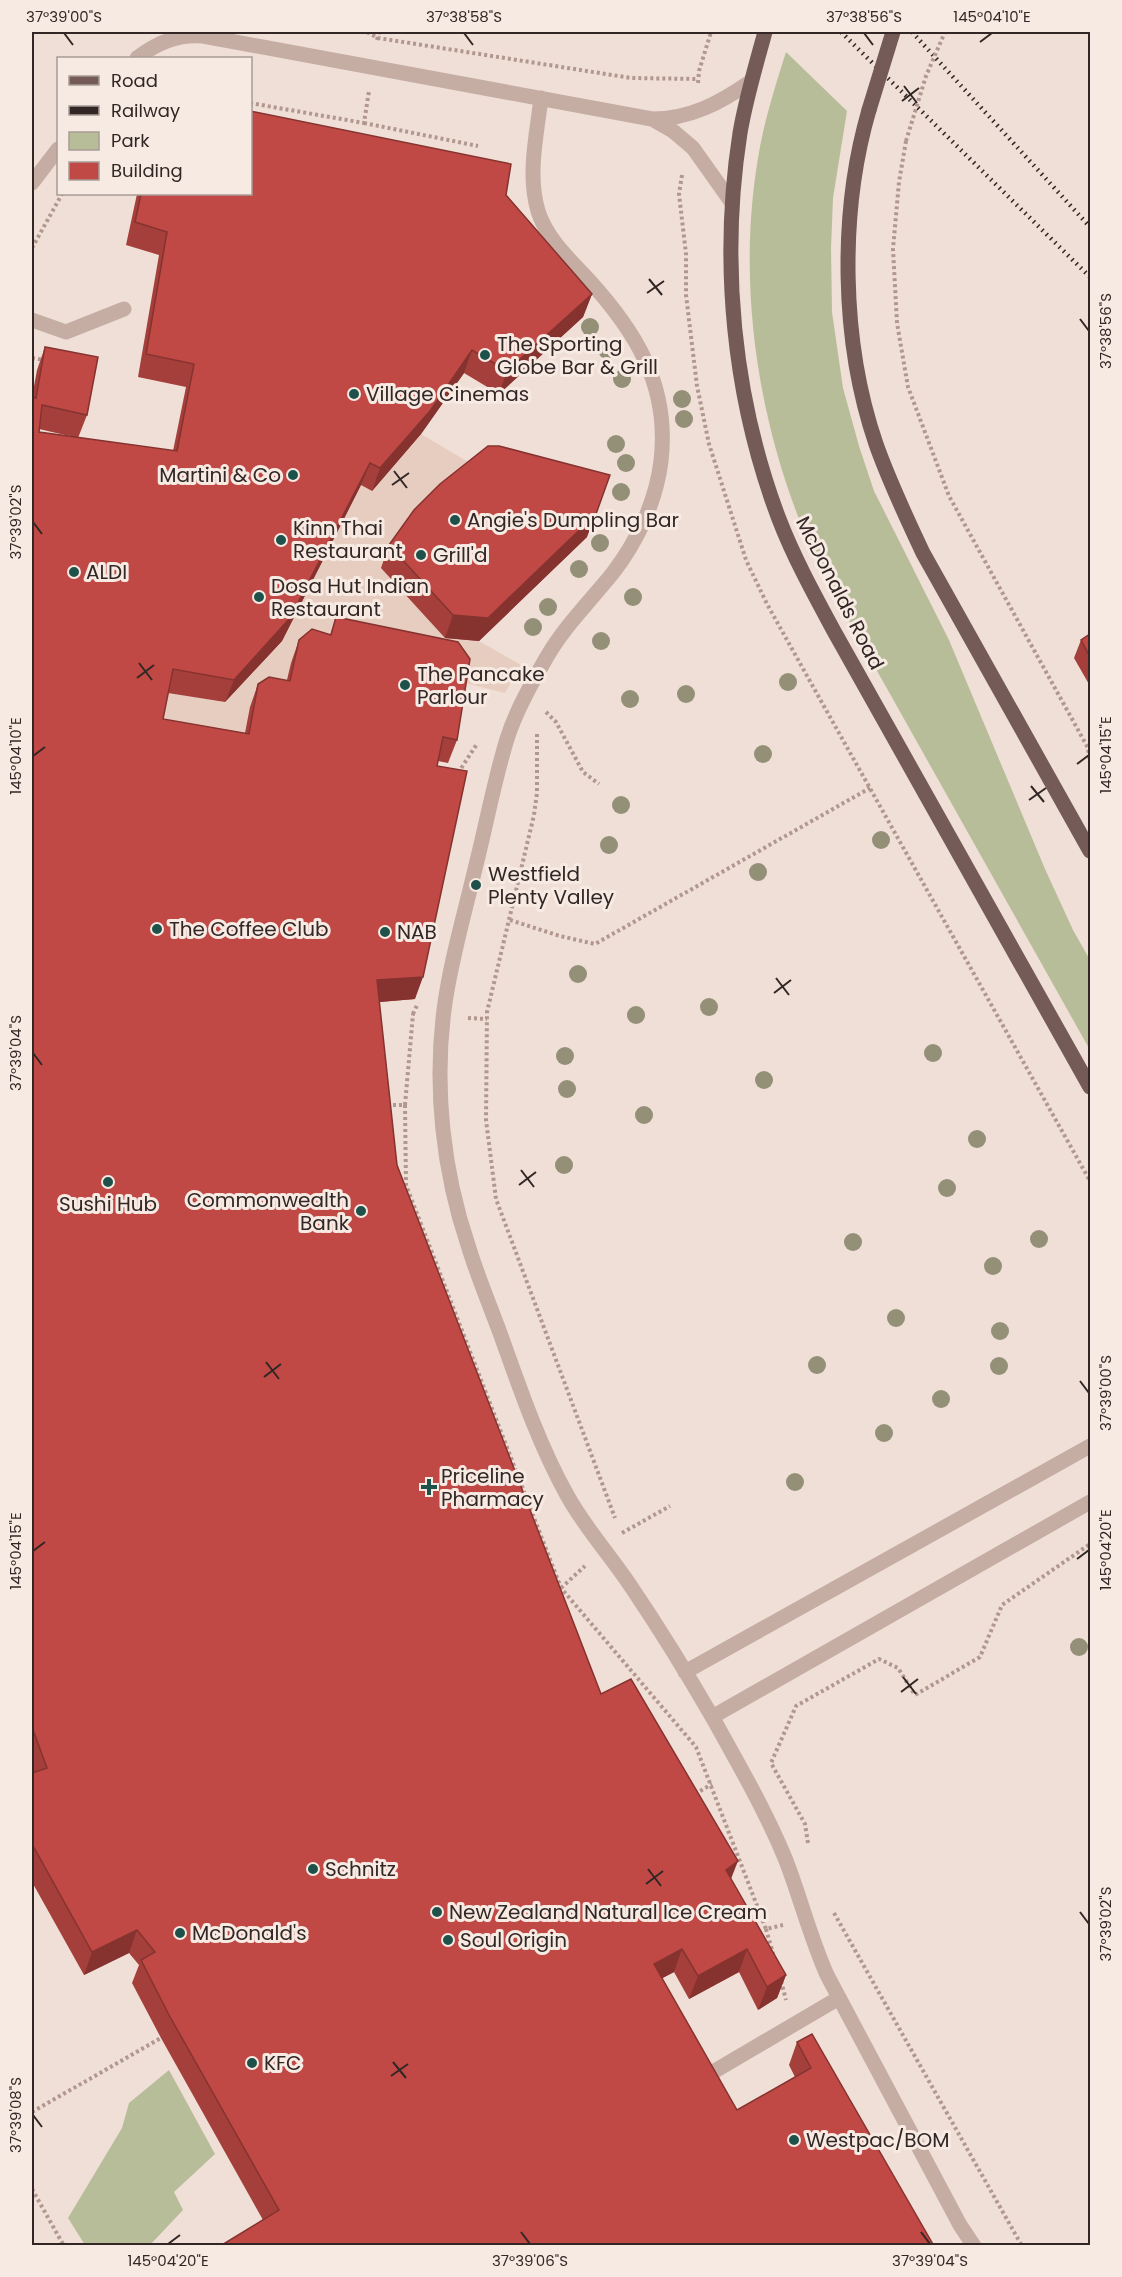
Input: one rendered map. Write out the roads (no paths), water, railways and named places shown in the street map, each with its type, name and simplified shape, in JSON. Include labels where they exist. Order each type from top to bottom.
[{"type":"main road","name":"McDonalds Road","points":[[765,32],[750,82],[740,134],[732,203],[731,276],[738,353],[760,460],[779,519],[805,576],[1090,1087]]},
{"type":"main road","points":[[893,32],[860,140],[851,202],[849,265],[852,325],[858,372],[876,442],[899,503],[923,553],[1090,851]]},
{"type":"street","points":[[139,57],[163,42],[192,35],[374,66],[652,119],[677,118],[700,111],[722,101],[750,82]]},
{"type":"street","points":[[542,98],[533,172],[540,218],[554,242],[614,307],[636,339],[657,394],[661,427],[661,463],[649,508],[629,550],[565,628],[548,654],[507,738],[448,984],[441,1050],[442,1117],[455,1200],[468,1246],[516,1377],[565,1492],[580,1517],[631,1585],[712,1717],[774,1834],[786,1861],[817,1953],[839,1998],[960,2225],[974,2246]]},
{"type":"street","points":[[652,119],[673,131],[693,148],[732,203]]},
{"type":"street","points":[[32,183],[57,150]]},
{"type":"street","points":[[32,320],[66,332],[124,309]]},
{"type":"street","points":[[686,1672],[1088,1445]]},
{"type":"street","points":[[712,1717],[1090,1502]]},
{"type":"street","points":[[713,2072],[839,1998]]},
{"type":"railway","points":[[841,32],[1090,277]]},
{"type":"railway","points":[[912,32],[1090,227]]},
{"type":"place","name":"The Sporting Globe Bar & Grill","points":[[485,355]]},
{"type":"place","name":"Village Cinemas","points":[[354,394]]},
{"type":"place","name":"Martini & Co","points":[[293,475]]},
{"type":"place","name":"Angie's Dumpling Bar","points":[[455,520]]},
{"type":"place","name":"Kinn Thai Restaurant","points":[[281,540]]},
{"type":"place","name":"Grill'd","points":[[421,555]]},
{"type":"place","name":"ALDI","points":[[74,572]]},
{"type":"place","name":"Dosa Hut Indian Restaurant","points":[[259,597]]},
{"type":"place","name":"The Pancake Parlour","points":[[405,685]]},
{"type":"place","name":"Westfield Plenty Valley","points":[[476,885]]},
{"type":"place","name":"The Coffee Club","points":[[157,929]]},
{"type":"place","name":"NAB","points":[[385,932]]},
{"type":"place","name":"Sushi Hub","points":[[108,1182]]},
{"type":"place","name":"Commonwealth Bank","points":[[361,1211]]},
{"type":"place","name":"Priceline Pharmacy","points":[[429,1487]]},
{"type":"place","name":"Schnitz","points":[[313,1869]]},
{"type":"place","name":"New Zealand Natural Ice Cream","points":[[437,1912]]},
{"type":"place","name":"McDonald's","points":[[180,1933]]},
{"type":"place","name":"Soul Origin","points":[[448,1940]]},
{"type":"place","name":"KFC","points":[[252,2063]]},
{"type":"place","name":"Westpac/BOM","points":[[794,2140]]}]
